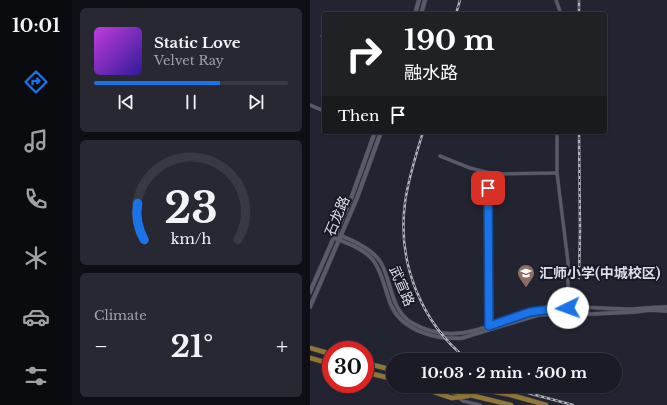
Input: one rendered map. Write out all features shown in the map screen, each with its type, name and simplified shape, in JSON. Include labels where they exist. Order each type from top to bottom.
[{"type":"main road","points":[[416,12],[419,0]]},
{"type":"main road","points":[[422,12],[425,0]]},
{"type":"main road","name":"石龙路","points":[[310,292],[378,134]]},
{"type":"main road","name":"石龙路","points":[[310,307],[366,176],[378,134]]},
{"type":"main road","points":[[310,348],[322,351]]},
{"type":"main road","points":[[310,358],[322,361]]},
{"type":"main road","points":[[374,365],[386,368]]},
{"type":"main road","points":[[374,374],[386,377]]},
{"type":"main road","points":[[438,393],[452,398],[470,395]]},
{"type":"main road","points":[[458,393],[511,405]]},
{"type":"main road","points":[[500,393],[546,405]]},
{"type":"street","points":[[556,0],[560,12]]},
{"type":"street","points":[[310,105],[322,110]]},
{"type":"street","points":[[557,134],[557,173],[568,262],[568,313]]},
{"type":"street","points":[[440,156],[470,168],[494,174],[557,173]]},
{"type":"street","points":[[488,173],[489,328]]},
{"type":"street","points":[[335,236],[373,259],[379,269],[392,307],[397,314],[403,321],[418,331],[431,335],[453,339],[471,336],[530,312],[568,307],[634,309],[667,307]]},
{"type":"street","points":[[489,328],[538,315],[568,313],[591,314],[650,310],[667,311]]},
{"type":"street","points":[[459,398],[480,405]]},
{"type":"railway","points":[[457,12],[460,0]]},
{"type":"railway","points":[[579,0],[579,12]]},
{"type":"railway","points":[[422,134],[406,194],[403,225],[405,247],[409,269],[425,310],[437,328],[451,345],[460,353]]},
{"type":"railway","points":[[579,134],[579,278]]},
{"type":"railway","points":[[528,393],[573,405]]},
{"type":"place","name":"汇师小学(中城校区)","points":[[526,288]]},
{"type":"route","points":[[488,188],[489,326],[530,312],[568,308]]}]
